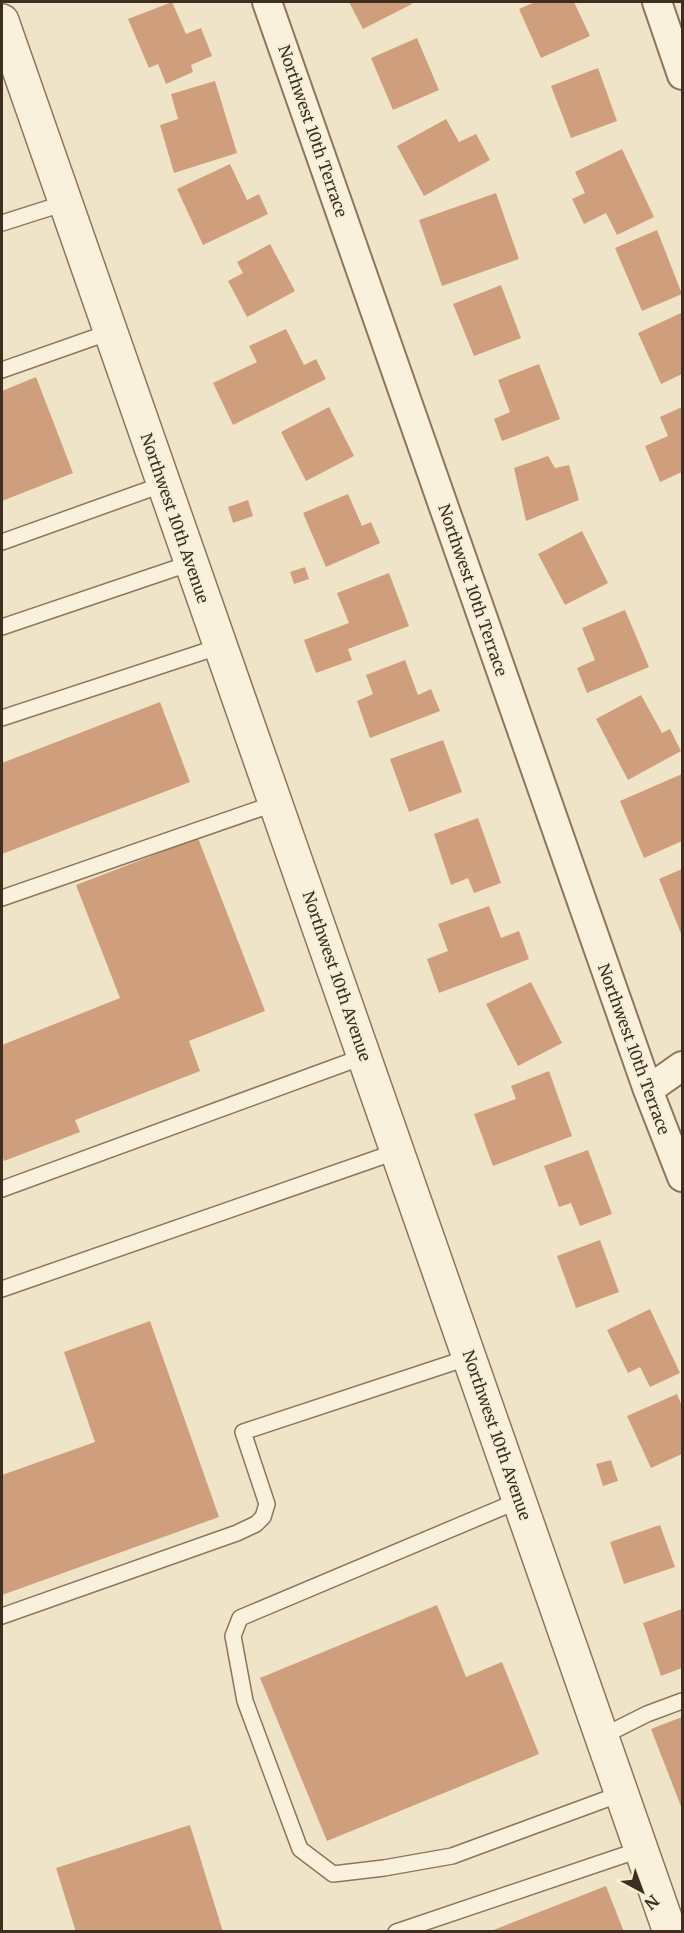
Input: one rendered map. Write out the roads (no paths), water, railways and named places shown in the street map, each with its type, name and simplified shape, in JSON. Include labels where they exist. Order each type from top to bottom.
[{"type":"street","name":"Northwest 10th Terrace","points":[[267,2],[648,1090],[682,1178]]},
{"type":"street","points":[[657,2],[682,75]]},
{"type":"street","name":"Northwest 10th Avenue","points":[[2,21],[642,1849],[674,1925]]},
{"type":"street","points":[[648,1090],[682,1066]]},
{"type":"lane","points":[[2,223],[65,203]]},
{"type":"lane","points":[[2,370],[110,332]]},
{"type":"lane","points":[[2,542],[164,484]]},
{"type":"lane","points":[[2,627],[191,563]]},
{"type":"lane","points":[[2,718],[221,646]]},
{"type":"lane","points":[[2,898],[276,803]]},
{"type":"lane","points":[[2,1189],[365,1056]]},
{"type":"lane","points":[[2,1289],[398,1151]]},
{"type":"lane","points":[[2,1616],[226,1537],[256,1524],[263,1517],[267,1504],[243,1432],[470,1357]]},
{"type":"lane","points":[[520,1500],[240,1618],[233,1636],[245,1701],[300,1849],[333,1874],[452,1856],[623,1793]]},
{"type":"lane","points":[[603,1736],[647,1714],[682,1701]]},
{"type":"lane","points":[[396,1932],[642,1849]]}]
